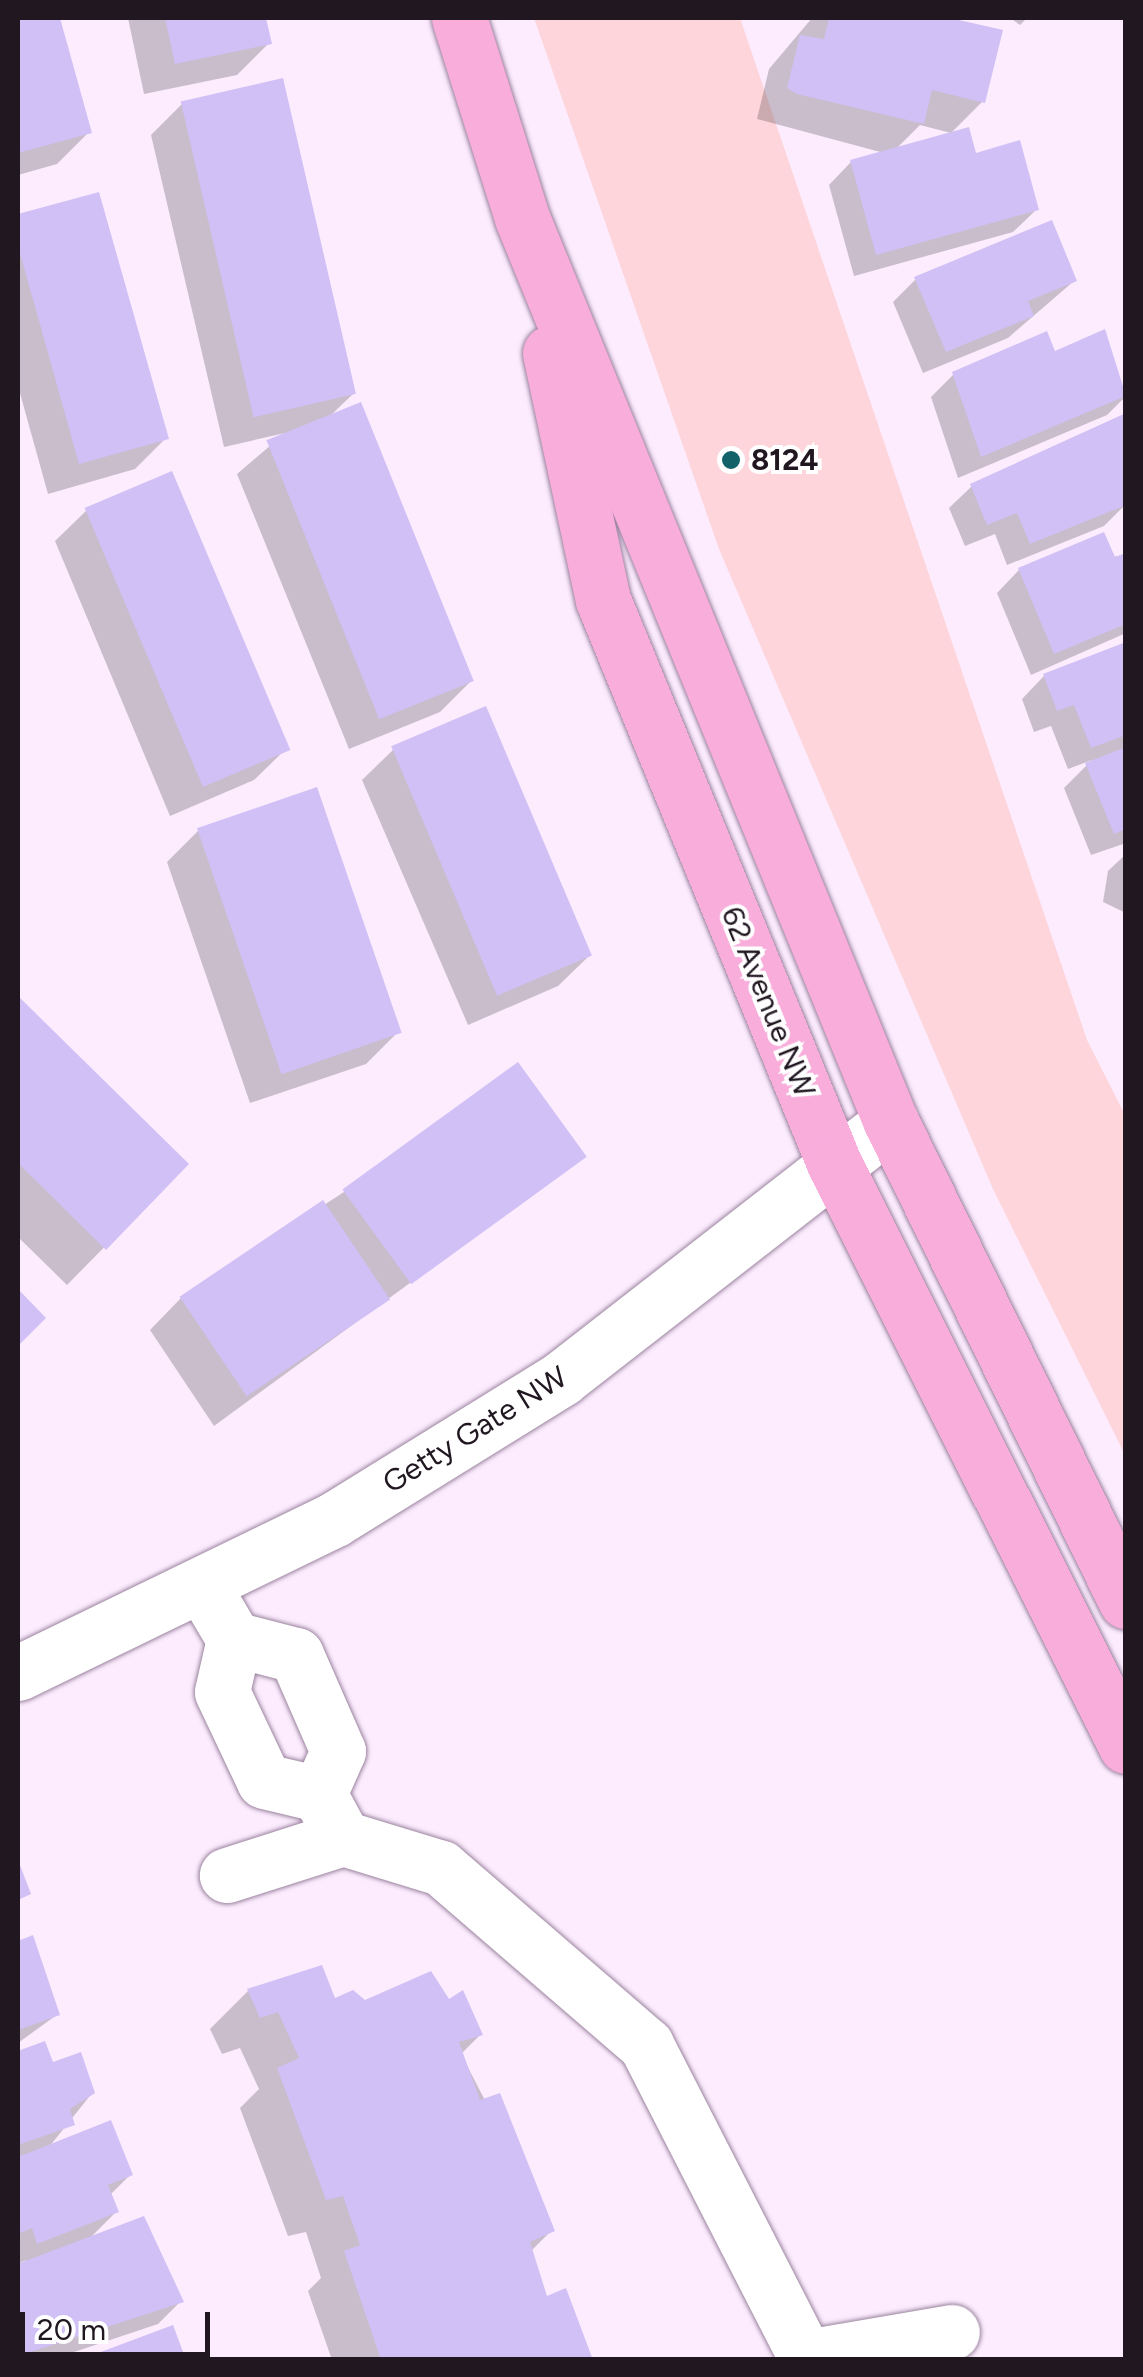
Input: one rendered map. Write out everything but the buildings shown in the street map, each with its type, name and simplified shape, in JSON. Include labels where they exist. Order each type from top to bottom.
[{"type":"main road","name":"62 Avenue NW","points":[[458,18],[522,218],[892,1122],[1126,1601]]},
{"type":"main road","name":"62 Avenue NW","points":[[522,218],[603,600],[834,1163],[1126,1746]]},
{"type":"street","name":"Getty Gate NW","points":[[18,1673],[335,1519],[562,1378],[834,1163],[892,1122]]},
{"type":"street","points":[[202,1586],[234,1639],[222,1692],[264,1781],[441,1868],[646,2045],[806,2357],[952,2332]]},
{"type":"street","points":[[234,1639],[296,1655],[338,1752],[331,1816]]},
{"type":"street","points":[[227,1875],[331,1816]]},
{"type":"shaded area","points":[[534,18],[740,18],[1087,1040],[1125,1115],[1125,1455],[993,1189],[719,549]]},
{"type":"place","name":"8124","points":[[731,460]]}]
